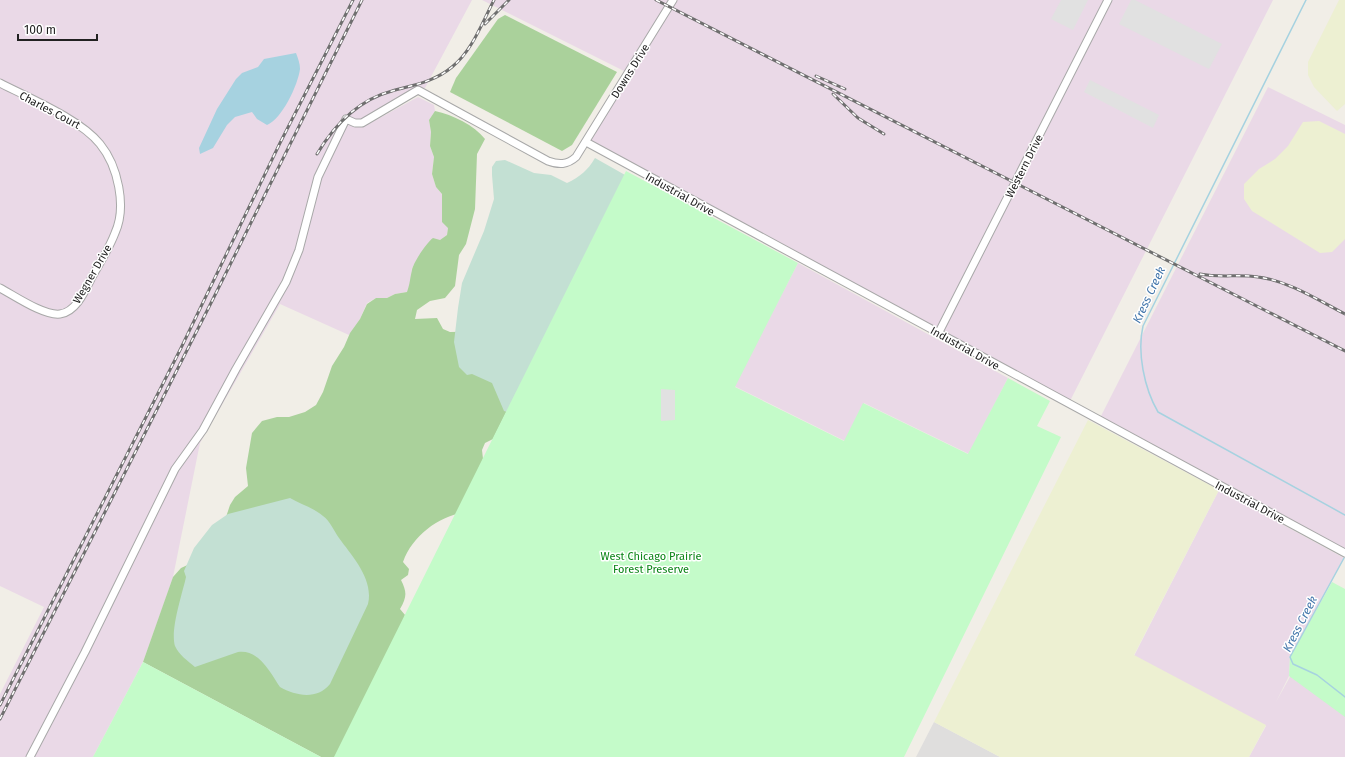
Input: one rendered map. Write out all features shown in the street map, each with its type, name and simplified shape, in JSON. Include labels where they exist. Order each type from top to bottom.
[{"type":"street","name":"Downs Drive","points":[[30,757],[85,652],[174,469],[204,430],[286,282],[299,250],[318,177],[346,119],[355,123],[362,122],[418,90],[556,164],[570,162],[576,157],[586,142],[673,0]]},
{"type":"street","name":"Western Drive","points":[[939,332],[1108,0]]},
{"type":"street","name":"Charles Court","points":[[0,83],[83,127],[101,145],[110,162],[118,188],[120,214],[116,232]]},
{"type":"street","name":"Industrial Drive","points":[[586,142],[905,316],[939,332],[953,342],[1021,379],[1345,553]]},
{"type":"street","name":"Wegner Drive","points":[[0,288],[48,313],[61,314],[73,308],[82,297],[116,232]]},
{"type":"shaded area","points":[[0,0],[472,0],[425,88],[415,88],[361,120],[365,126],[418,97],[434,105],[435,111],[429,120],[431,132],[430,146],[434,157],[432,174],[436,187],[442,194],[448,228],[447,235],[421,255],[412,268],[411,282],[407,292],[395,294],[387,298],[376,298],[367,303],[360,319],[349,335],[280,304],[200,443],[173,577],[143,662],[93,757],[0,757],[0,694],[44,607],[0,586]]},
{"type":"shaded area","points":[[482,0],[1273,0],[1069,403],[590,140],[632,75]]},
{"type":"shaded area","points":[[1061,0],[1088,0],[1073,30],[1051,19]]},
{"type":"shaded area","points":[[1131,0],[1135,0],[1222,44],[1209,69],[1119,24]]},
{"type":"shaded area","points":[[1090,80],[1159,115],[1153,128],[1084,92]]},
{"type":"shaded area","points":[[1268,87],[1345,125],[1345,550],[1100,418]]},
{"type":"shaded area","points":[[798,263],[1008,378],[969,454],[864,403],[845,441],[734,386]]},
{"type":"shaded area","points":[[661,389],[675,390],[675,420],[661,421]]},
{"type":"shaded area","points":[[1219,490],[1344,558],[1290,657],[1289,676],[1276,702],[1291,675],[1345,715],[1345,757],[1249,757],[1266,726],[1134,656]]},
{"type":"shaded area","points":[[934,722],[1000,757],[916,757]]},
{"type":"green space","points":[[1339,0],[1345,0],[1345,104],[1337,111],[1314,87],[1308,75],[1308,62]]},
{"type":"green space","points":[[505,15],[617,72],[572,145],[562,151],[450,92],[456,78],[498,19]]},
{"type":"green space","points":[[435,111],[463,121],[475,129],[485,139],[477,154],[475,209],[466,244],[459,255],[455,286],[445,298],[430,301],[417,310],[415,319],[437,318],[443,329],[450,332],[547,330],[493,439],[485,443],[482,450],[483,459],[464,512],[435,523],[420,536],[407,552],[403,562],[409,569],[408,575],[401,580],[405,594],[404,601],[400,609],[405,615],[356,757],[321,757],[143,662],[173,577],[181,568],[194,562],[224,523],[230,505],[235,497],[248,486],[246,468],[252,433],[262,421],[277,417],[289,417],[305,412],[316,405],[323,392],[332,366],[344,347],[350,333],[360,319],[367,304],[376,298],[387,298],[395,294],[407,292],[413,267],[424,248],[433,238],[440,240],[447,235],[448,228],[442,222],[442,194],[436,187],[432,174],[434,157],[430,146],[431,132],[429,120]]},
{"type":"green space","points":[[1319,121],[1345,134],[1345,239],[1332,252],[1320,253],[1252,211],[1244,199],[1244,184],[1259,169],[1275,159],[1288,146],[1303,122]]},
{"type":"green space","points":[[595,158],[747,244],[507,412],[504,411],[492,383],[472,374],[467,375],[459,367],[454,342],[462,283],[484,231],[494,199],[492,167],[496,161],[505,160],[534,173],[551,175],[567,183],[583,173]]},
{"type":"green space","name":"West Chicago Prairie Forest Preserve","points":[[626,171],[798,263],[735,387],[844,441],[863,403],[968,454],[1008,378],[1050,401],[1037,426],[1061,437],[904,757],[334,757]]},
{"type":"green space","points":[[1088,420],[1219,490],[1134,655],[1266,725],[1249,757],[1000,757],[934,722]]},
{"type":"green space","points":[[290,498],[315,511],[328,521],[361,568],[368,586],[369,595],[368,604],[330,684],[319,692],[306,695],[293,693],[280,687],[268,669],[258,658],[245,652],[238,652],[195,667],[179,652],[175,646],[174,639],[175,622],[186,577],[184,571],[194,548],[212,525],[228,514]]},
{"type":"green space","points":[[1332,582],[1345,589],[1345,717],[1289,676],[1290,657]]},
{"type":"green space","points":[[143,662],[321,757],[93,757]]},
{"type":"water","points":[[296,53],[300,67],[299,76],[284,109],[273,122],[267,125],[257,119],[252,112],[235,117],[227,125],[213,148],[200,154],[199,148],[217,109],[236,79],[242,73],[258,67],[264,59]]},
{"type":"waterway","name":"Kress Creek","points":[[1306,0],[1143,326],[1141,336],[1141,358],[1149,392],[1158,412],[1345,515]]},
{"type":"waterway","name":"Kress Creek","points":[[1344,558],[1290,657],[1293,664],[1317,675],[1345,697]]},
{"type":"railway","points":[[0,705],[181,348],[280,143],[353,0]]},
{"type":"railway","points":[[0,719],[213,299],[362,0]]},
{"type":"railway","points":[[317,154],[340,123],[368,100],[392,91],[431,80],[452,67],[471,45],[494,0]]},
{"type":"railway","points":[[485,24],[509,0]]},
{"type":"railway","points":[[656,0],[1345,351]]},
{"type":"railway","points":[[816,76],[845,89]]},
{"type":"railway","points":[[833,94],[858,118],[884,134]]},
{"type":"railway","points":[[1200,274],[1215,276],[1251,276],[1281,282],[1345,314]]}]
